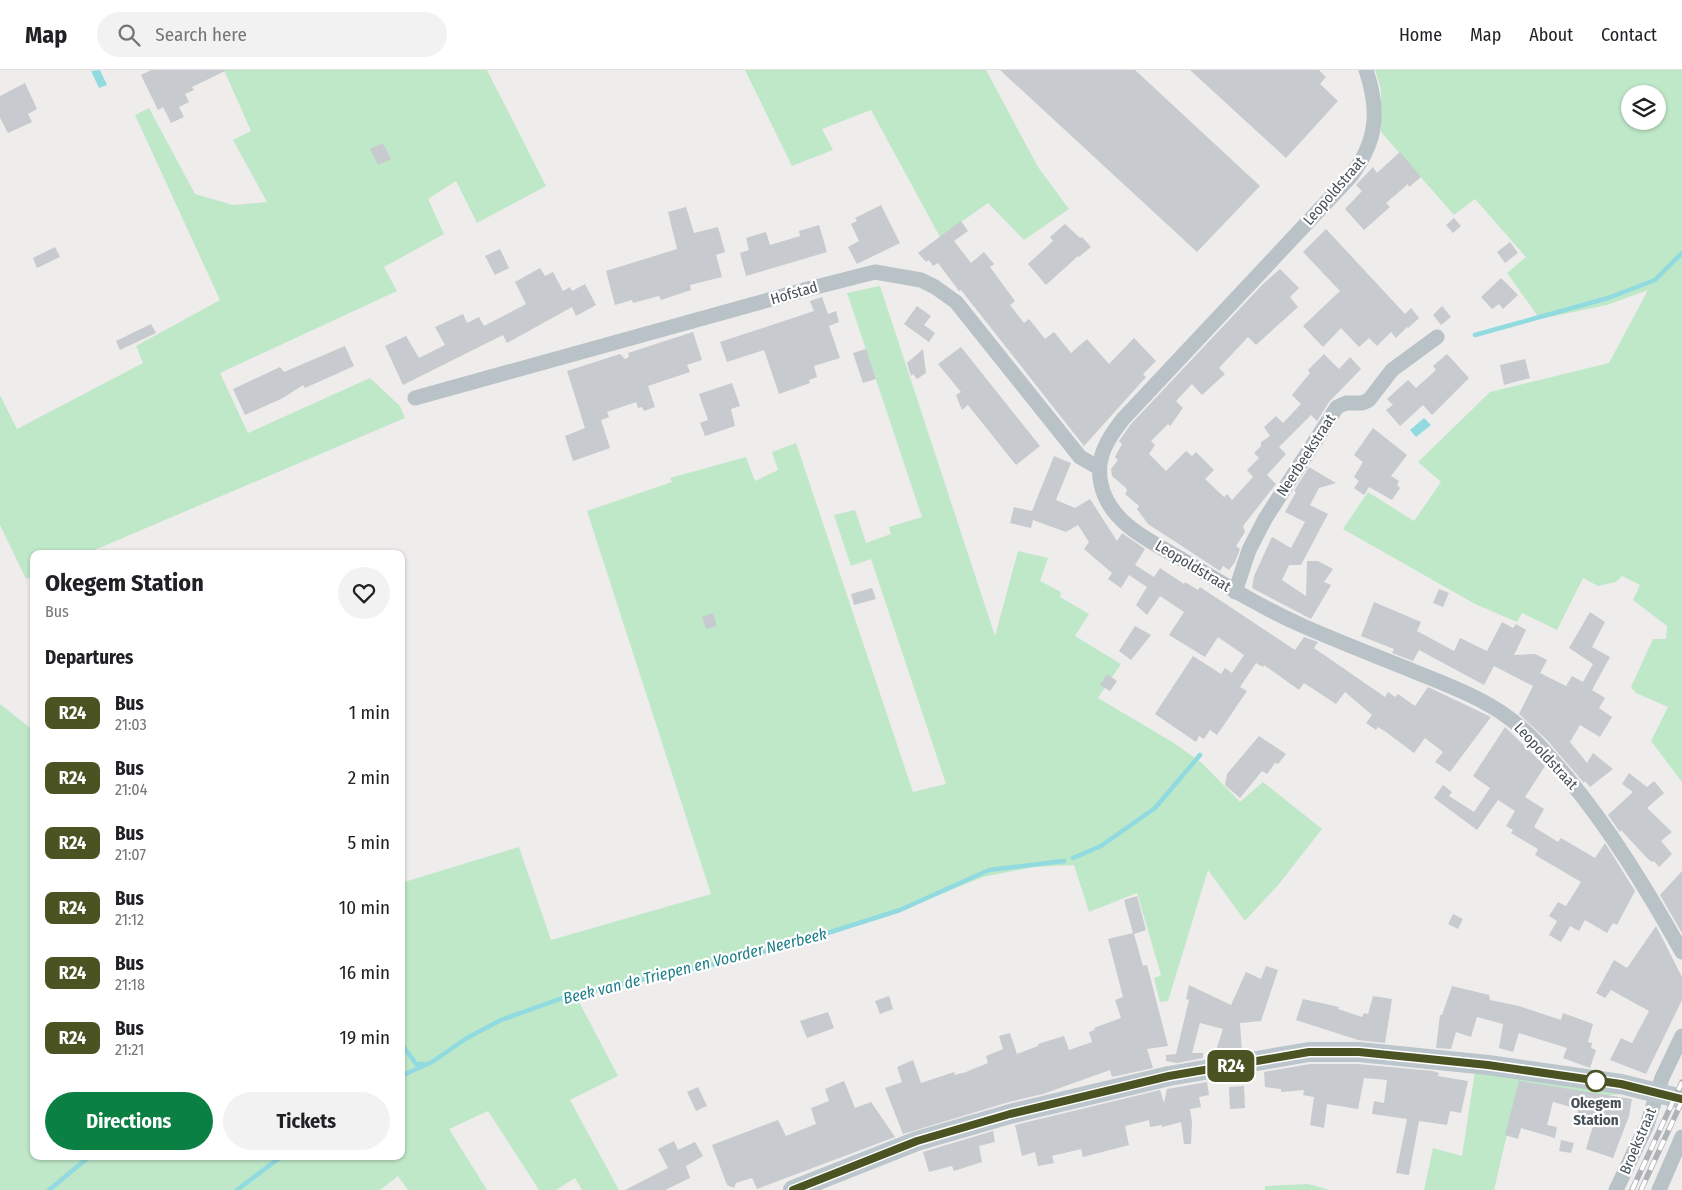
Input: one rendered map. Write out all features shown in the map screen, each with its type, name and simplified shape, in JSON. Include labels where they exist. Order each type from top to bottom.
[{"type":"main road","points":[[793,1190],[917,1141],[1010,1114],[1169,1076],[1309,1052],[1359,1052],[1488,1065],[1621,1084],[1682,1099]]},
{"type":"street","name":"Leopoldstraat","points":[[1366,70],[1372,95],[1374,118],[1372,136],[1366,156],[1351,176],[1123,419],[1111,435],[1101,455],[1099,468],[1101,485],[1108,501],[1119,518],[1140,535],[1235,592],[1300,624],[1463,691],[1510,719],[1531,737],[1586,801],[1635,870],[1682,952]]},
{"type":"street","name":"Hofstad","points":[[415,398],[808,289],[875,272],[897,274],[921,280],[935,287],[956,302],[1080,457],[1099,468]]},
{"type":"street","name":"Neerbeekstraat","points":[[1235,592],[1249,550],[1266,519],[1337,407],[1346,403],[1362,403],[1368,400],[1392,370],[1437,337]]},
{"type":"street","points":[[1658,1092],[1662,1078],[1682,1036]]},
{"type":"street","name":"Broekstraat","points":[[1616,1190],[1647,1124],[1658,1092]]},
{"type":"street","points":[[1659,1190],[1682,1137]]},
{"type":"green space","points":[[224,70],[487,70],[546,186],[477,223],[456,181],[428,199],[444,234],[384,267],[397,291],[220,373],[248,433],[370,378],[400,406],[405,418],[94,550],[30,550],[30,578],[26,579],[0,525],[0,395],[17,429],[143,363],[136,346],[220,300],[135,115],[149,108],[195,194],[233,205],[267,202],[233,140],[251,131]]},
{"type":"green space","points":[[745,70],[986,70],[1038,167],[1069,209],[1024,240],[988,203],[940,237],[871,110],[822,129],[833,150],[792,166]]},
{"type":"green space","points":[[1375,70],[1682,70],[1682,782],[1651,741],[1668,707],[1636,693],[1631,687],[1653,639],[1666,639],[1667,626],[1633,600],[1640,585],[1622,576],[1616,582],[1598,586],[1583,578],[1557,630],[1522,613],[1517,622],[1475,604],[1343,529],[1368,492],[1414,521],[1441,482],[1418,462],[1490,392],[1609,363],[1648,290],[1607,305],[1540,319],[1507,273],[1526,257],[1475,199],[1454,215],[1381,132],[1381,89]]},
{"type":"green space","points":[[880,286],[995,636],[1018,551],[1048,558],[1040,581],[1061,592],[1060,597],[1089,614],[1075,636],[1121,664],[1098,698],[1174,743],[1202,763],[1240,802],[1263,782],[1322,829],[1279,884],[1245,921],[1208,870],[1168,1001],[1160,1002],[1154,978],[1161,975],[1137,893],[1089,912],[1074,865],[1033,867],[983,877],[890,915],[792,946],[577,998],[618,1076],[570,1100],[619,1190],[582,1190],[575,1178],[556,1190],[539,1190],[488,1111],[449,1129],[487,1190],[408,1190],[398,1176],[380,1190],[0,1190],[0,704],[30,728],[30,1160],[405,1160],[405,882],[519,847],[551,940],[711,894],[587,511],[672,482],[670,478],[746,457],[755,481],[778,470],[772,452],[796,443],[913,792],[946,784],[871,559],[851,566],[834,515],[855,510],[866,543],[891,534],[889,527],[922,517],[847,293]]},
{"type":"green space","points":[[1475,1071],[1622,1094],[1514,1104],[1494,1190],[1424,1190],[1433,1148],[1462,1156]]},
{"type":"green space","points":[[1308,1184],[1330,1190],[1265,1190],[1265,1186]]},
{"type":"water","points":[[100,70],[107,85],[99,88],[91,71]]},
{"type":"water","points":[[1424,418],[1431,425],[1416,437],[1410,430]]},
{"type":"building","points":[[151,70],[227,70],[192,87],[194,90],[185,94],[189,102],[179,107],[184,117],[171,123],[163,107],[158,110],[141,75]]},
{"type":"building","points":[[1000,70],[1135,70],[1260,186],[1197,252]]},
{"type":"building","points":[[1190,70],[1319,70],[1326,77],[1320,84],[1338,101],[1286,158]]},
{"type":"building","points":[[25,83],[37,109],[28,114],[32,122],[8,133],[0,118],[0,96]]},
{"type":"building","points":[[383,143],[391,159],[378,165],[370,149]]},
{"type":"building","points":[[1400,152],[1421,177],[1409,187],[1408,184],[1386,203],[1390,207],[1364,230],[1345,209],[1362,191],[1356,185],[1373,167],[1377,173]]},
{"type":"building","points":[[881,205],[900,243],[857,264],[848,247],[859,241],[851,224],[857,221],[855,218]]},
{"type":"building","points":[[686,207],[694,233],[718,227],[725,252],[716,255],[722,277],[690,285],[691,290],[661,300],[659,296],[633,303],[632,300],[615,305],[606,271],[677,249],[668,212]]},
{"type":"building","points":[[1454,218],[1461,226],[1453,233],[1446,225]]},
{"type":"building","points":[[961,221],[968,231],[954,241],[971,263],[984,252],[994,264],[990,267],[1015,301],[1010,305],[1024,323],[1029,319],[1045,339],[1054,332],[1071,353],[1087,339],[1109,364],[1134,338],[1156,361],[1143,374],[1146,377],[1084,446],[938,263],[933,266],[929,260],[926,262],[918,253]]},
{"type":"building","points":[[1065,224],[1080,238],[1082,237],[1091,247],[1078,256],[1046,285],[1028,264],[1053,241],[1050,237]]},
{"type":"building","points":[[819,225],[827,252],[746,276],[740,253],[749,250],[746,238],[766,232],[770,245],[800,236],[799,231]]},
{"type":"building","points":[[1326,229],[1405,314],[1411,308],[1419,318],[1396,338],[1391,332],[1377,346],[1369,338],[1359,347],[1341,328],[1323,347],[1303,326],[1340,291],[1303,252]]},
{"type":"building","points":[[1510,242],[1518,253],[1505,263],[1497,252]]},
{"type":"building","points":[[55,247],[60,257],[37,268],[33,258]]},
{"type":"building","points":[[500,249],[509,268],[495,275],[485,256]]},
{"type":"building","points":[[540,268],[545,276],[553,272],[563,291],[570,287],[572,291],[585,284],[596,305],[576,316],[572,307],[507,343],[503,335],[403,385],[385,346],[406,336],[419,358],[445,345],[435,327],[463,314],[467,323],[479,317],[484,326],[526,304],[515,282]]},
{"type":"building","points":[[1280,269],[1299,288],[1290,297],[1298,307],[1256,345],[1248,337],[1219,368],[1225,374],[1202,395],[1192,384],[1176,401],[1183,408],[1170,426],[1168,424],[1151,441],[1155,445],[1149,454],[1166,471],[1186,451],[1192,456],[1196,452],[1214,470],[1205,479],[1224,497],[1227,494],[1232,500],[1253,477],[1247,470],[1259,458],[1254,453],[1261,446],[1261,442],[1270,436],[1264,427],[1276,416],[1283,423],[1301,404],[1292,395],[1310,373],[1308,370],[1324,354],[1339,369],[1350,357],[1361,369],[1329,402],[1317,421],[1311,415],[1279,447],[1286,454],[1267,475],[1276,484],[1243,526],[1245,532],[1236,546],[1240,549],[1235,562],[1229,570],[1223,566],[1220,571],[1148,524],[1137,509],[1139,506],[1125,494],[1126,488],[1112,476],[1111,469],[1118,460],[1115,457],[1122,444],[1119,441],[1131,424],[1263,284]]},
{"type":"building","points":[[1501,278],[1518,295],[1503,309],[1499,304],[1492,309],[1481,297]]},
{"type":"building","points":[[822,297],[828,314],[836,311],[839,322],[829,326],[840,358],[814,366],[817,377],[809,380],[810,383],[779,394],[764,350],[727,362],[720,342],[814,311],[810,301]]},
{"type":"building","points":[[917,306],[931,316],[924,325],[935,333],[929,342],[904,324]]},
{"type":"building","points":[[1442,306],[1451,317],[1441,325],[1433,315]]},
{"type":"building","points":[[151,324],[156,333],[120,350],[116,341]]},
{"type":"building","points":[[693,332],[702,360],[687,365],[690,372],[648,386],[655,407],[644,411],[642,407],[638,408],[636,402],[607,412],[609,417],[601,420],[610,448],[573,461],[565,436],[585,428],[567,371],[620,354],[625,359],[629,357],[628,353]]},
{"type":"building","points":[[345,346],[354,366],[305,388],[303,385],[283,398],[245,415],[233,389],[280,367],[284,372]]},
{"type":"building","points":[[961,347],[1040,446],[1016,465],[968,405],[962,410],[956,395],[961,392],[938,364]]},
{"type":"building","points":[[866,349],[876,379],[863,383],[853,353]]},
{"type":"building","points":[[923,349],[926,373],[917,379],[913,374],[911,376],[907,363]]},
{"type":"building","points":[[1447,354],[1469,378],[1432,415],[1423,405],[1400,426],[1386,410],[1393,405],[1387,399],[1408,380],[1416,388],[1436,370],[1433,366]]},
{"type":"building","points":[[1525,359],[1530,378],[1504,385],[1500,365]]},
{"type":"building","points":[[732,383],[740,406],[731,409],[735,426],[705,436],[700,423],[708,420],[699,394]]},
{"type":"building","points":[[1373,428],[1407,455],[1391,476],[1399,481],[1397,485],[1400,488],[1392,500],[1369,487],[1364,495],[1354,488],[1359,481],[1354,477],[1363,462],[1354,455]]},
{"type":"building","points":[[1054,456],[1071,463],[1056,500],[1075,508],[1090,499],[1117,541],[1122,533],[1145,549],[1135,565],[1154,577],[1160,568],[1184,584],[1185,582],[1198,590],[1200,587],[1295,650],[1304,637],[1318,642],[1314,648],[1385,697],[1388,692],[1395,697],[1398,694],[1415,706],[1428,687],[1491,717],[1450,772],[1435,762],[1443,752],[1425,738],[1414,753],[1378,727],[1376,730],[1366,723],[1372,715],[1345,692],[1336,704],[1304,683],[1299,690],[1264,665],[1263,667],[1256,663],[1240,687],[1247,691],[1217,735],[1210,730],[1204,739],[1199,736],[1196,742],[1155,714],[1193,656],[1221,674],[1225,668],[1232,673],[1244,655],[1218,637],[1205,657],[1169,635],[1184,612],[1160,596],[1147,615],[1136,605],[1147,587],[1129,575],[1121,588],[1108,579],[1112,573],[1084,549],[1089,542],[1078,525],[1066,532],[1033,520],[1031,528],[1010,523],[1014,507],[1032,511]]},
{"type":"building","points":[[1309,467],[1336,483],[1319,488],[1310,505],[1328,514],[1301,565],[1289,565],[1282,580],[1306,596],[1307,561],[1318,561],[1333,569],[1324,582],[1331,585],[1311,619],[1252,588],[1254,576],[1272,537],[1291,548],[1305,522],[1285,512],[1296,492],[1294,491]]},
{"type":"building","points":[[872,588],[876,599],[854,605],[851,594]]},
{"type":"building","points":[[1439,589],[1449,593],[1443,607],[1433,603]]},
{"type":"building","points":[[1374,602],[1421,622],[1417,631],[1454,651],[1460,638],[1487,651],[1502,622],[1513,628],[1516,624],[1526,630],[1514,655],[1535,654],[1547,660],[1540,673],[1566,686],[1572,676],[1583,682],[1593,664],[1569,648],[1590,612],[1605,622],[1592,647],[1610,657],[1592,690],[1605,698],[1599,708],[1612,717],[1600,737],[1580,725],[1570,742],[1587,763],[1593,753],[1613,769],[1590,787],[1585,781],[1584,783],[1546,739],[1519,714],[1533,686],[1494,666],[1484,685],[1419,650],[1413,661],[1392,653],[1394,649],[1361,636]]},
{"type":"building","points":[[713,613],[717,626],[706,629],[702,617]]},
{"type":"building","points":[[1135,626],[1151,635],[1131,660],[1119,651]]},
{"type":"building","points":[[1107,674],[1117,681],[1110,691],[1100,685]]},
{"type":"building","points":[[1505,727],[1545,766],[1525,797],[1544,809],[1534,827],[1558,842],[1561,838],[1595,858],[1605,843],[1635,891],[1617,925],[1613,923],[1607,933],[1585,920],[1579,931],[1570,926],[1561,942],[1549,935],[1557,921],[1549,916],[1558,902],[1566,906],[1581,882],[1535,855],[1538,849],[1511,833],[1513,830],[1506,826],[1515,811],[1498,800],[1477,830],[1434,798],[1443,785],[1452,792],[1449,796],[1474,812],[1490,788],[1473,776]]},
{"type":"building","points":[[1259,736],[1286,754],[1278,764],[1275,763],[1267,774],[1262,771],[1240,798],[1225,785],[1227,774]]},
{"type":"building","points":[[1629,773],[1647,787],[1654,781],[1664,793],[1647,808],[1672,832],[1661,841],[1672,854],[1659,867],[1654,861],[1652,862],[1648,859],[1621,830],[1620,832],[1608,815],[1633,792],[1622,784]]},
{"type":"building","points":[[1682,871],[1682,933],[1660,895]]},
{"type":"building","points":[[1137,896],[1146,930],[1134,934],[1143,966],[1147,965],[1168,1046],[1147,1049],[1153,1068],[1112,1077],[1110,1070],[1043,1094],[1009,1102],[903,1134],[885,1088],[902,1082],[897,1067],[913,1060],[921,1083],[954,1072],[955,1075],[966,1072],[988,1063],[986,1056],[1003,1049],[999,1036],[1010,1033],[1017,1054],[1038,1046],[1038,1044],[1064,1036],[1069,1050],[1092,1042],[1089,1032],[1095,1030],[1094,1028],[1121,1018],[1115,1000],[1123,997],[1108,939],[1133,933],[1124,900]]},
{"type":"building","points":[[1453,914],[1463,919],[1458,929],[1448,924]]},
{"type":"building","points":[[1656,926],[1682,977],[1682,1000],[1646,1074],[1610,1060],[1621,1038],[1632,1043],[1649,1011],[1611,990],[1605,998],[1596,993],[1614,960],[1627,968]]},
{"type":"building","points":[[1266,966],[1278,970],[1261,1021],[1240,1023],[1242,1052],[1214,1056],[1223,1029],[1200,1023],[1192,1053],[1203,1053],[1203,1058],[1177,1063],[1166,1061],[1166,1055],[1176,1054],[1189,1000],[1186,999],[1189,985],[1231,1005],[1246,972],[1261,979]]},
{"type":"building","points":[[1452,986],[1489,995],[1490,1000],[1519,1006],[1561,1020],[1563,1013],[1593,1024],[1588,1042],[1592,1043],[1591,1048],[1596,1050],[1590,1068],[1563,1058],[1567,1048],[1519,1033],[1513,1052],[1499,1048],[1503,1024],[1477,1017],[1471,1037],[1456,1032],[1451,1049],[1436,1048],[1440,1015],[1442,1015]]},
{"type":"building","points":[[889,996],[893,1009],[880,1014],[875,1001]]},
{"type":"building","points":[[1373,996],[1392,999],[1385,1043],[1358,1040],[1296,1020],[1303,999],[1339,1007],[1338,1009],[1362,1017],[1364,1013],[1368,1014]]},
{"type":"building","points":[[828,1012],[834,1028],[807,1038],[800,1021]]},
{"type":"building","points":[[1310,1064],[1358,1064],[1433,1071],[1439,1073],[1438,1076],[1468,1081],[1461,1113],[1450,1111],[1447,1125],[1419,1121],[1409,1175],[1396,1173],[1407,1119],[1372,1114],[1374,1101],[1384,1103],[1387,1080],[1364,1078],[1358,1109],[1327,1104],[1324,1128],[1310,1125],[1314,1097],[1303,1095],[1304,1090],[1281,1092],[1281,1089],[1265,1087],[1264,1072]]},
{"type":"building","points":[[844,1081],[855,1108],[871,1102],[895,1137],[757,1189],[752,1178],[736,1183],[734,1188],[727,1185],[712,1145],[778,1120],[786,1136],[816,1124],[811,1108],[829,1101],[825,1089]]},
{"type":"building","points":[[1519,1081],[1632,1099],[1629,1116],[1613,1158],[1586,1149],[1595,1119],[1577,1115],[1578,1109],[1553,1102],[1547,1125],[1557,1127],[1555,1138],[1521,1128],[1518,1139],[1505,1135]]},
{"type":"building","points":[[1207,1082],[1209,1095],[1199,1097],[1201,1107],[1190,1109],[1192,1122],[1191,1144],[1184,1144],[1181,1122],[1162,1127],[1162,1125],[1150,1127],[1149,1120],[1125,1126],[1129,1145],[1083,1157],[1081,1149],[1052,1156],[1054,1163],[1038,1166],[1035,1152],[1022,1156],[1015,1125],[1160,1090],[1164,1103],[1167,1089]]},
{"type":"building","points":[[1244,1086],[1245,1108],[1230,1109],[1229,1087]]},
{"type":"building","points":[[698,1087],[707,1106],[696,1111],[687,1092]]},
{"type":"building","points":[[993,1131],[995,1142],[979,1146],[982,1162],[954,1171],[952,1166],[929,1172],[923,1152]]},
{"type":"building","points":[[1561,1140],[1574,1143],[1571,1153],[1559,1151]]},
{"type":"building","points":[[674,1141],[678,1150],[695,1142],[703,1156],[686,1166],[690,1178],[665,1190],[625,1190],[668,1168],[658,1149]]},
{"type":"waterway","name":"Beek van de Triepen en Voorder Neerbeek","points":[[1475,335],[1608,298],[1655,280],[1682,253]]},
{"type":"waterway","name":"Beek van de Triepen en Voorder Neerbeek","points":[[1073,858],[1101,846],[1155,808],[1200,755]]},
{"type":"waterway","name":"Beek van de Triepen en Voorder Neerbeek","points":[[405,1074],[432,1062],[467,1038],[501,1020],[574,994],[738,959],[793,944],[900,910],[989,870],[1064,861]]},
{"type":"waterway","name":"Beek van de Triepen en Voorder Neerbeek","points":[[405,1049],[416,1064],[423,1064]]},
{"type":"waterway","name":"Beek van de Triepen en Voorder Neerbeek","points":[[49,1190],[85,1160]]},
{"type":"waterway","points":[[237,1190],[277,1160]]},
{"type":"railway","points":[[1632,1190],[1682,1082]]},
{"type":"railway","points":[[1641,1190],[1682,1101]]},
{"type":"bus line","name":"R24","points":[[793,1190],[917,1141],[1010,1114],[1169,1076],[1309,1052],[1359,1052],[1488,1065],[1621,1084],[1682,1099]]},
{"type":"place","name":"Okegem Station","points":[[1596,1081]]}]
